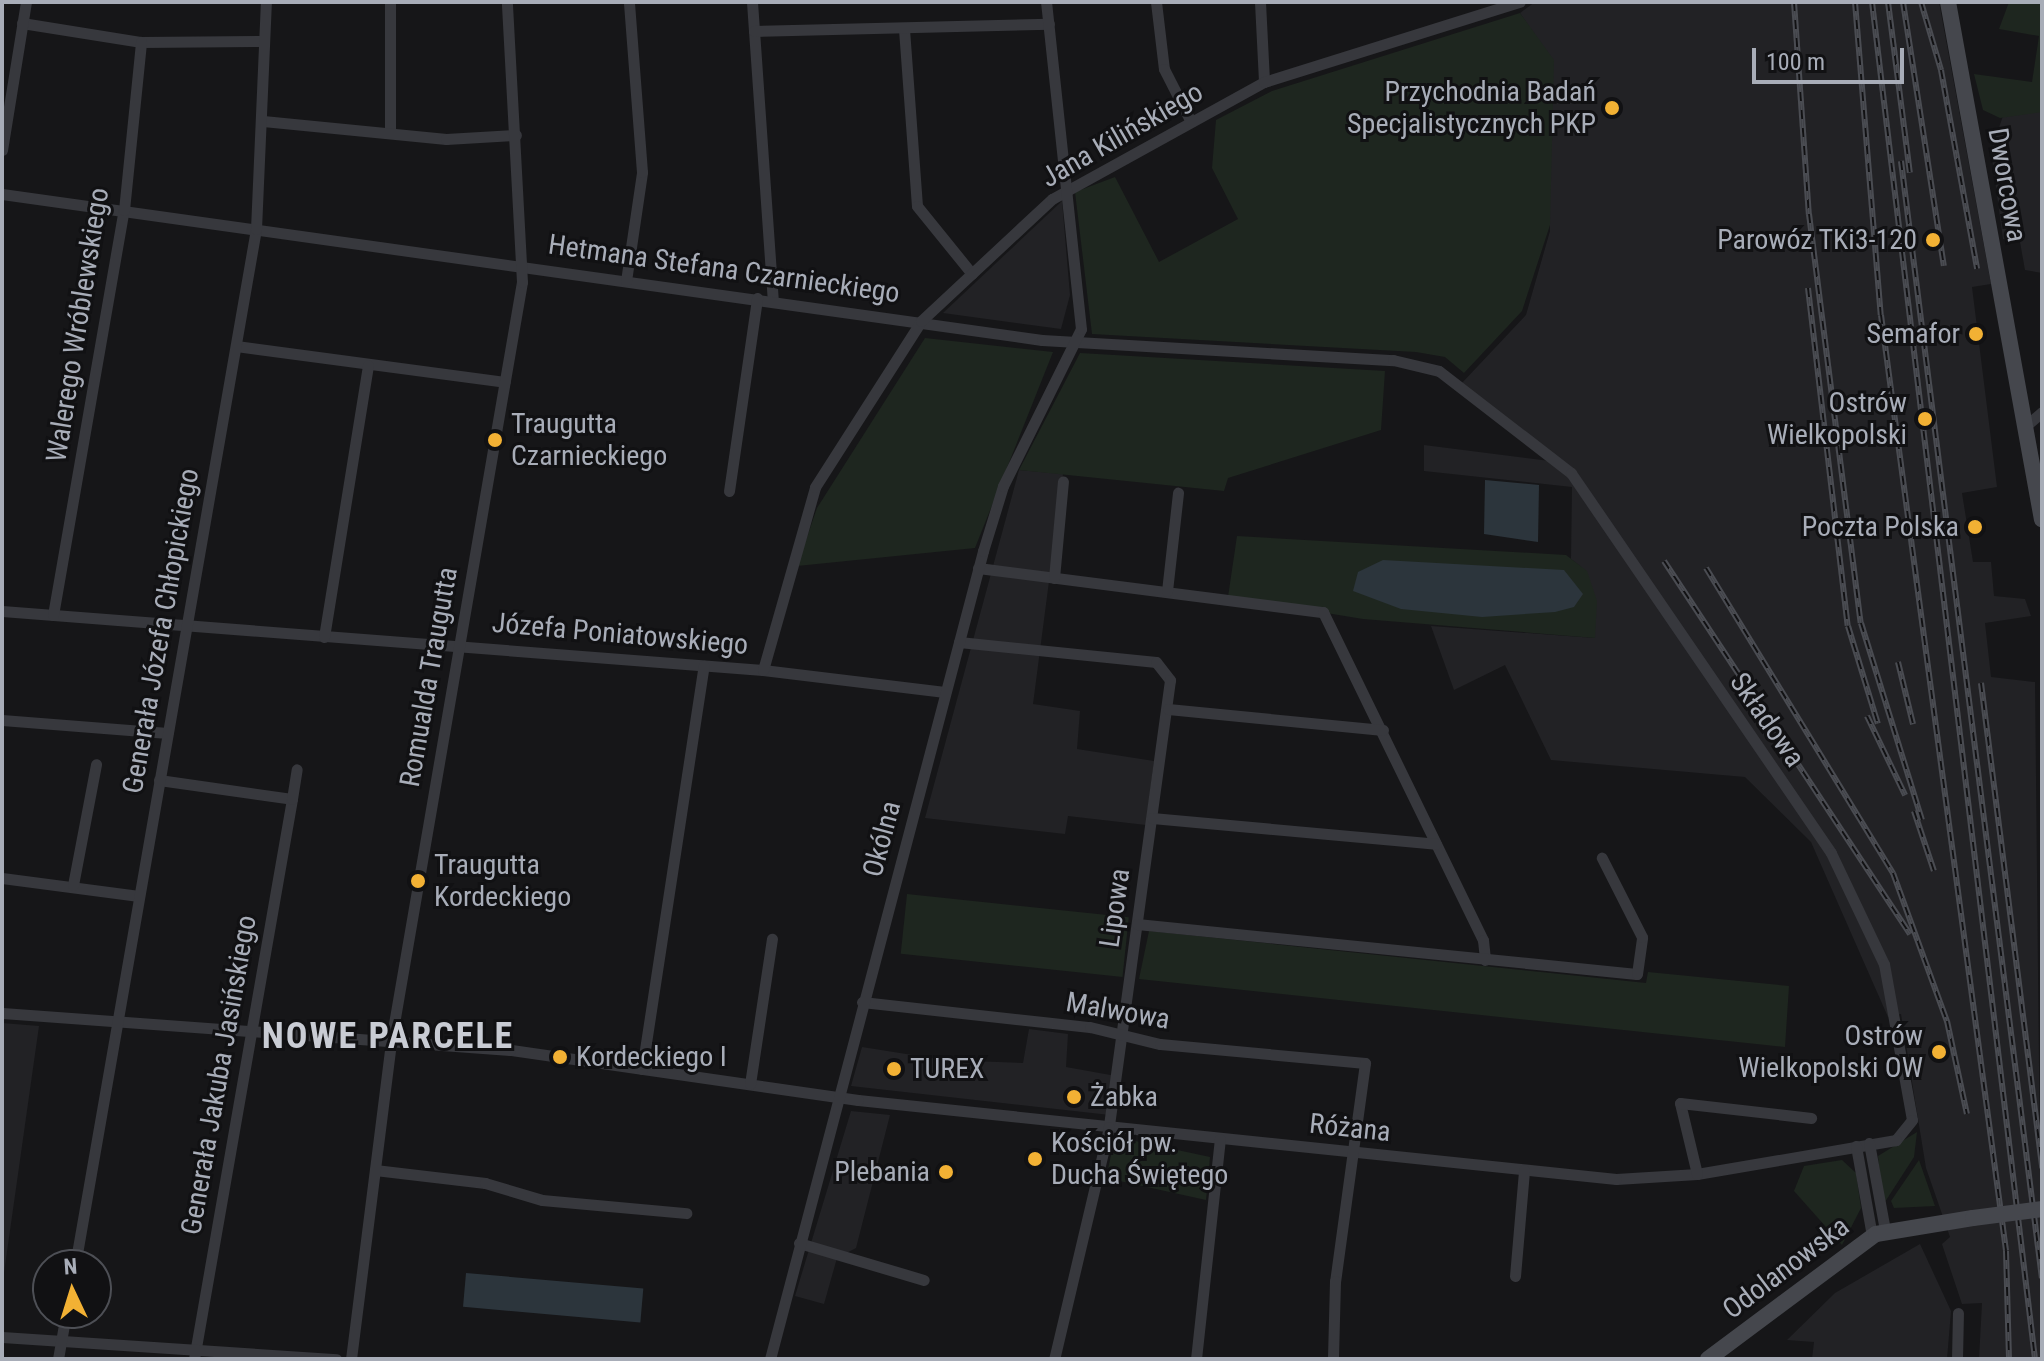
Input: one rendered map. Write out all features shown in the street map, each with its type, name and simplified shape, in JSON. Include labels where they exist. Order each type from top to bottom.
[{"type":"main road","name":"Dworcowa","points":[[1948,2],[2008,350],[2036,418],[2042,520]]},
{"type":"main road","name":"Odolanowska","points":[[1708,1359],[1878,1233],[2042,1209]]},
{"type":"street","points":[[2,150],[8,71],[26,2]]},
{"type":"street","name":"Generała Józefa Chłopickiego","points":[[78,1249],[256,229],[266,2]]},
{"type":"street","points":[[390,2],[390,131]]},
{"type":"street","name":"Romualda Traugutta","points":[[351,1359],[391,1041],[524,266],[507,2]]},
{"type":"street","points":[[626,281],[642,172],[629,2]]},
{"type":"street","points":[[752,2],[773,301]]},
{"type":"street","name":"Okólna","points":[[770,1359],[978,568],[1003,486],[1073,343],[1081,317],[1046,2]]},
{"type":"street","points":[[1156,2],[1164,69],[1191,122]]},
{"type":"street","points":[[1260,2],[1264,82]]},
{"type":"street","name":"Jana Kilińskiego","points":[[763,670],[804,510],[921,321],[1066,188],[1264,82],[1481,19],[1520,2]]},
{"type":"street","points":[[22,23],[141,42],[264,41]]},
{"type":"street","points":[[754,31],[1049,24]]},
{"type":"street","points":[[904,29],[917,206],[972,274]]},
{"type":"street","name":"Walerego Wróblewskiego","points":[[53,615],[124,210],[141,42]]},
{"type":"street","points":[[263,121],[390,131],[516,135]]},
{"type":"street","name":"Hetmana Stefana Czarnieckiego","points":[[2,194],[1073,343],[1393,360],[1439,371]]},
{"type":"street","points":[[729,491],[757,298]]},
{"type":"street","points":[[236,346],[505,382]]},
{"type":"street","points":[[324,637],[368,366]]},
{"type":"street","name":"Składowa","points":[[1439,371],[1571,473],[1831,853],[1884,964],[1912,1106],[1904,1137],[1869,1143]]},
{"type":"street","points":[[1054,578],[1063,481]]},
{"type":"street","points":[[1167,591],[1178,493]]},
{"type":"street","points":[[978,568],[1323,612],[1383,730],[1485,960]]},
{"type":"street","name":"Józefa Poniatowskiego","points":[[2,611],[763,670],[945,692]]},
{"type":"street","name":"Lipowa","points":[[959,642],[1156,662],[1170,680],[1109,1127],[1054,1359]]},
{"type":"street","points":[[642,1069],[704,666]]},
{"type":"street","points":[[1168,709],[1383,730]]},
{"type":"street","points":[[2,720],[167,733]]},
{"type":"street","points":[[73,885],[96,764]]},
{"type":"street","name":"Generała Jakuba Jasińskiego","points":[[194,1354],[297,769]]},
{"type":"street","points":[[159,780],[292,799]]},
{"type":"street","points":[[1152,818],[1436,844]]},
{"type":"street","points":[[1137,924],[1637,974],[1642,937],[1602,858]]},
{"type":"street","points":[[2,878],[139,896]]},
{"type":"street","points":[[750,1084],[772,939]]},
{"type":"street","name":"Malwowa","points":[[862,1002],[1365,1063],[1353,1153]]},
{"type":"street","name":"Różana","points":[[2,1013],[391,1041],[642,1069],[838,1097],[1616,1179],[1697,1174],[1869,1143]]},
{"type":"street","points":[[1697,1174],[1680,1103],[1811,1118]]},
{"type":"street","points":[[1196,1359],[1220,1139]]},
{"type":"street","points":[[1869,1143],[1878,1233]]},
{"type":"street","points":[[1856,1146],[1878,1233]]},
{"type":"street","points":[[1333,1359],[1353,1153]]},
{"type":"street","points":[[375,1170],[485,1183],[542,1200],[686,1213]]},
{"type":"street","points":[[1515,1276],[1524,1170]]},
{"type":"street","points":[[799,1243],[924,1280]]},
{"type":"street","points":[[1957,1359],[1958,1313]]},
{"type":"street","points":[[58,1359],[63,1329]]},
{"type":"street","points":[[2,1337],[194,1354],[336,1359]]},
{"type":"shaded area","points":[[1535,2],[1939,2],[1991,284],[1972,287],[1997,487],[1962,493],[1973,562],[1991,562],[1994,596],[2025,599],[2031,616],[1985,623],[1991,677],[2035,682],[2042,1359],[1979,1359],[1982,1303],[1962,1304],[1942,1244],[1950,1237],[1926,1168],[1901,1014],[1888,1017],[1811,842],[1745,777],[1551,760],[1505,665],[1454,690],[1431,626],[1595,638],[1580,566],[1571,559],[1572,487],[1424,471],[1424,445],[1550,461],[1461,384],[1526,315],[1550,231],[1549,141],[1532,31],[1520,13]]},
{"type":"shaded area","points":[[2009,2],[2042,2],[2042,112],[2000,118],[1983,110],[1974,74],[2032,82],[2039,36],[1999,29]]},
{"type":"shaded area","points":[[1520,13],[1554,60],[1550,225],[1522,311],[1464,373],[1445,357],[1416,352],[1092,334],[1075,192],[1115,177],[1159,262],[1238,219],[1212,168],[1216,120],[1272,91]]},
{"type":"shaded area","points":[[2042,110],[2042,273],[2025,270],[2020,242],[2003,239],[1991,151],[2004,113]]},
{"type":"shaded area","points":[[1062,201],[1070,295],[1061,329],[943,313]]},
{"type":"shaded area","points":[[925,338],[1053,352],[975,548],[797,566],[817,508]]},
{"type":"shaded area","points":[[1080,353],[1385,371],[1381,430],[1228,478],[1224,491],[1019,470]]},
{"type":"shaded area","points":[[1019,470],[1063,474],[1033,704],[1080,711],[1077,749],[1154,761],[1146,825],[1068,816],[1065,834],[925,818]]},
{"type":"shaded area","points":[[1485,480],[1539,485],[1538,542],[1484,534]]},
{"type":"shaded area","points":[[1237,536],[1566,555],[1587,571],[1597,601],[1595,638],[1363,619],[1228,597]]},
{"type":"shaded area","points":[[1383,560],[1564,570],[1583,594],[1574,607],[1555,612],[1482,617],[1401,609],[1353,591],[1358,572]]},
{"type":"shaded area","points":[[907,894],[1129,917],[1123,977],[901,954]]},
{"type":"shaded area","points":[[1149,931],[1646,983],[1648,972],[1789,986],[1785,1047],[1139,979]]},
{"type":"shaded area","points":[[2,1023],[39,1026],[2,1287]]},
{"type":"shaded area","points":[[1029,1029],[1068,1034],[1066,1067],[1116,1076],[1110,1115],[851,1086],[862,1047],[944,1060],[1023,1063]]},
{"type":"shaded area","points":[[851,1111],[890,1115],[856,1248],[837,1258],[824,1304],[795,1296]]},
{"type":"shaded area","points":[[1917,1132],[1914,1157],[1883,1205],[1878,1156]]},
{"type":"shaded area","points":[[1126,1139],[1210,1157],[1206,1200],[1106,1178],[1113,1146]]},
{"type":"shaded area","points":[[1842,1160],[1856,1173],[1861,1208],[1842,1245],[1794,1191],[1804,1166]]},
{"type":"shaded area","points":[[1919,1160],[1935,1206],[1894,1208],[1891,1201]]},
{"type":"shaded area","points":[[1920,1244],[1951,1311],[1947,1359],[1812,1359],[1814,1342],[1787,1340],[1835,1293]]},
{"type":"shaded area","points":[[466,1273],[643,1289],[640,1322],[463,1307]]},
{"type":"railway","points":[[1794,2],[1809,214],[1861,623],[1922,820]]},
{"type":"railway","points":[[1855,2],[1881,315],[2006,1251],[2009,1359]]},
{"type":"railway","points":[[1872,2],[2035,1359]]},
{"type":"railway","points":[[1888,2],[1910,173]]},
{"type":"railway","points":[[1903,2],[1944,266]]},
{"type":"railway","points":[[1921,2],[1941,70],[1977,269]]},
{"type":"railway","points":[[1901,161],[2042,1278]]},
{"type":"railway","points":[[1808,288],[1848,626],[1878,724]]},
{"type":"railway","points":[[1664,561],[1910,934]]},
{"type":"railway","points":[[1706,568],[1893,873],[1947,1021],[1967,1114]]},
{"type":"railway","points":[[1898,662],[1913,724]]},
{"type":"railway","points":[[1981,683],[2042,1168]]},
{"type":"railway","points":[[1867,716],[1905,795]]},
{"type":"railway","points":[[1914,811],[1934,871]]},
{"type":"place","name":"Przychodnia Badań Specjalistycznych PKP","points":[[1612,108]]},
{"type":"place","name":"Parowóz TKi3-120","points":[[1933,240]]},
{"type":"place","name":"Semafor","points":[[1976,334]]},
{"type":"place","name":"Ostrów Wielkopolski","points":[[1925,419]]},
{"type":"place","name":"Traugutta Czarnieckiego","points":[[495,440]]},
{"type":"place","name":"Poczta Polska","points":[[1975,527]]},
{"type":"place","name":"Traugutta Kordeckiego","points":[[418,881]]},
{"type":"place","name":"Ostrów Wielkopolski OW","points":[[1939,1052]]},
{"type":"place","name":"Kordeckiego I","points":[[560,1057]]},
{"type":"place","name":"TUREX","points":[[894,1069]]},
{"type":"place","name":"Żabka","points":[[1074,1097]]},
{"type":"place","name":"Kościół pw. Ducha Świętego","points":[[1035,1159]]},
{"type":"place","name":"Plebania","points":[[946,1172]]},
{"type":"district","name":"NOWE PARCELE","points":[[388,1037]]}]
